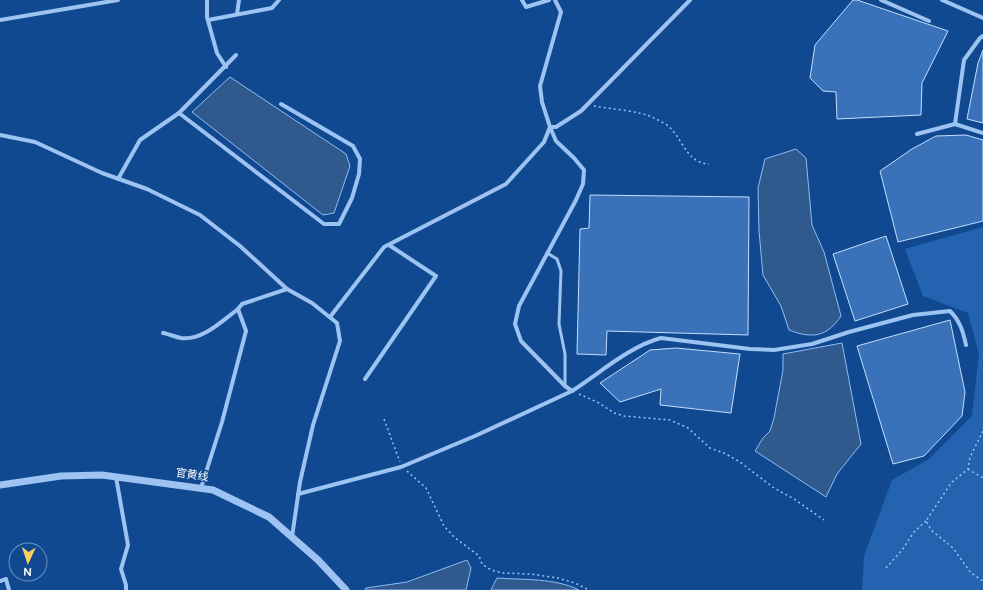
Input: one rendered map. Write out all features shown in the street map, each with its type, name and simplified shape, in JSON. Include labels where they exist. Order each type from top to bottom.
[{"type":"street","points":[[0,20],[118,0]]},
{"type":"street","points":[[207,0],[208,20],[217,53],[226,67]]},
{"type":"street","points":[[237,14],[240,0]]},
{"type":"street","points":[[208,20],[272,8],[279,0]]},
{"type":"street","points":[[522,0],[526,7],[550,0]]},
{"type":"street","points":[[555,0],[560,12],[540,86],[542,102],[556,141],[584,170],[582,184],[576,200],[519,306],[515,324],[521,341],[565,386],[572,391]]},
{"type":"street","points":[[550,127],[556,127],[581,111],[690,0]]},
{"type":"street","points":[[881,0],[929,21]]},
{"type":"street","points":[[942,0],[983,18]]},
{"type":"street","points":[[955,124],[964,60],[983,36]]},
{"type":"street","points":[[118,179],[140,140],[179,113],[226,67],[236,55]]},
{"type":"street","points":[[179,113],[324,224],[339,224],[352,198],[359,174],[360,159],[354,146],[281,104]]},
{"type":"street","points":[[917,134],[955,124],[983,133]]},
{"type":"street","points":[[330,317],[384,247],[506,184],[544,142],[550,127]]},
{"type":"street","points":[[0,135],[35,142],[102,173],[148,189],[200,215],[240,246],[287,289],[312,303],[337,323],[340,341],[314,425],[300,482],[292,538]]},
{"type":"street","points":[[365,379],[436,276],[389,244]]},
{"type":"street","points":[[163,333],[182,338],[198,336],[218,324],[238,309],[242,304],[287,289]]},
{"type":"street","points":[[201,488],[222,422],[246,330],[238,309]]},
{"type":"street","points":[[298,494],[402,467],[475,436],[572,391],[624,356],[650,341],[661,338],[750,349],[774,350],[812,344],[849,332],[913,315],[950,311],[956,317],[963,329],[966,345]]},
{"type":"street","name":"官黄线","points":[[0,485],[62,476],[102,475],[213,490],[269,517],[318,560],[346,590]]},
{"type":"street","points":[[116,476],[128,545],[121,569],[126,590]]},
{"type":"street","points":[[0,581],[6,579],[9,590]]},
{"type":"lane","points":[[547,254],[557,259],[561,271],[558,324],[565,354],[565,386]]},
{"type":"path","points":[[586,105],[653,117],[672,128],[691,157],[704,164],[709,164]]},
{"type":"path","points":[[572,391],[599,403],[614,413],[624,416],[670,420],[688,428],[710,448],[724,453],[740,462],[774,488],[794,499],[824,520]]},
{"type":"path","points":[[384,419],[402,467],[413,475],[426,488],[444,526],[454,537],[479,556],[482,564],[491,570],[502,573],[531,574],[558,578],[575,583],[589,590]]},
{"type":"path","points":[[886,568],[902,550],[914,532],[926,521],[951,483],[968,469],[970,457],[983,431]]},
{"type":"path","points":[[968,469],[983,478]]},
{"type":"path","points":[[926,521],[931,530],[953,548],[971,573],[983,581]]},
{"type":"shaded area","points":[[230,77],[346,154],[350,166],[334,213],[323,215],[192,112]]},
{"type":"shaded area","points":[[796,149],[806,158],[812,225],[824,252],[841,316],[836,323],[824,332],[812,335],[805,335],[789,330],[781,306],[763,275],[759,231],[758,188],[765,159]]},
{"type":"shaded area","points":[[983,227],[983,590],[862,590],[864,556],[892,480],[929,459],[972,416],[979,354],[968,313],[923,296],[905,249]]},
{"type":"shaded area","points":[[842,343],[861,444],[837,474],[826,497],[755,451],[763,438],[770,431],[774,418],[783,370],[783,354]]},
{"type":"shaded area","points":[[467,560],[471,568],[466,590],[365,590],[366,588],[407,582]]},
{"type":"shaded area","points":[[497,578],[550,581],[579,590],[491,590]]},
{"type":"building","points":[[853,0],[857,0],[948,31],[922,83],[921,115],[837,119],[836,92],[823,91],[810,78],[815,45]]},
{"type":"building","points":[[983,50],[983,123],[967,119],[978,63]]},
{"type":"building","points":[[966,135],[983,140],[983,221],[898,242],[880,171],[912,149],[936,136]]},
{"type":"building","points":[[590,195],[749,197],[748,335],[607,331],[606,355],[577,354],[580,229],[589,228]]},
{"type":"building","points":[[886,236],[908,304],[855,321],[833,254]]},
{"type":"building","points":[[950,320],[965,392],[962,416],[924,456],[893,464],[857,346]]},
{"type":"building","points":[[676,348],[740,354],[731,413],[660,405],[661,389],[620,402],[600,383],[650,350]]}]
